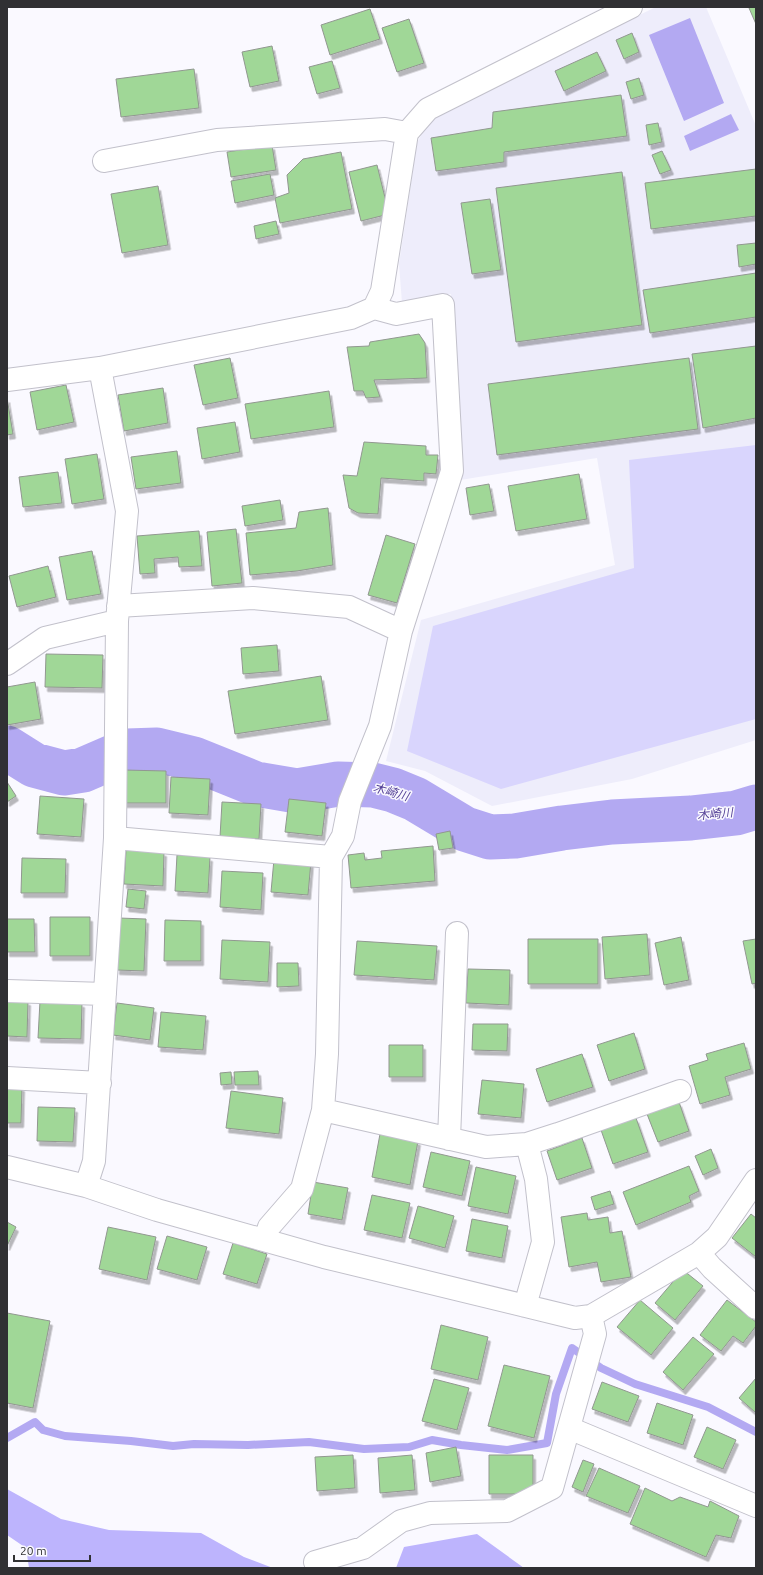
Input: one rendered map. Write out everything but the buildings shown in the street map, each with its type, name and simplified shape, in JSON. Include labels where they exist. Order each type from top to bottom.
[{"type":"street","points":[[374,308],[382,291],[407,133],[428,109],[631,7]]},
{"type":"street","points":[[104,161],[217,140],[385,129],[407,133]]},
{"type":"street","points":[[7,380],[100,368],[351,318],[374,308],[396,314],[443,305],[452,471],[401,631],[380,726],[350,801],[343,836],[331,857],[327,1054],[323,1110],[302,1189],[269,1227],[265,1240]]},
{"type":"street","points":[[86,1186],[94,1161],[106,994],[115,838],[118,614],[127,511],[100,368]]},
{"type":"street","points":[[7,664],[45,638],[118,614],[253,598],[349,607],[401,631]]},
{"type":"street","points":[[115,838],[331,857]]},
{"type":"street","points":[[449,1139],[457,933]]},
{"type":"street","points":[[7,991],[106,994]]},
{"type":"street","points":[[7,1078],[100,1083]]},
{"type":"street","points":[[323,1110],[486,1147],[527,1144],[680,1092]]},
{"type":"street","points":[[525,1306],[543,1242],[536,1179],[527,1144]]},
{"type":"street","points":[[7,1167],[86,1186],[157,1210],[324,1258],[575,1318],[591,1316],[699,1253],[717,1237],[756,1180]]},
{"type":"street","points":[[699,1253],[712,1268],[756,1308]]},
{"type":"street","points":[[315,1562],[363,1548],[401,1521],[430,1513],[507,1511],[552,1488],[595,1334],[591,1316]]},
{"type":"street","points":[[569,1428],[756,1506]]},
{"type":"shaded area","points":[[656,7],[706,7],[756,126],[756,740],[632,779],[492,806],[425,771],[386,761],[421,620],[615,565],[597,458],[460,480],[452,361],[451,294],[402,303],[399,264],[417,143],[427,124],[442,110]]},
{"type":"shaded area","points":[[690,18],[724,103],[684,121],[649,35]]},
{"type":"shaded area","points":[[731,114],[739,130],[690,151],[684,136]]},
{"type":"shaded area","points":[[756,445],[756,719],[501,789],[407,751],[433,626],[634,568],[629,460]]},
{"type":"shaded area","points":[[7,1489],[61,1519],[109,1530],[201,1533],[244,1557],[273,1568],[29,1568],[26,1548],[7,1535]]},
{"type":"shaded area","points":[[477,1534],[524,1568],[396,1568],[404,1547]]},
{"type":"waterway","name":"木崎川","points":[[7,748],[34,765],[64,773],[83,770],[127,751],[157,750],[194,759],[256,784],[297,791],[338,784],[373,785],[393,790],[415,799],[465,829],[490,837],[515,836],[562,828],[612,822],[691,818],[736,813],[756,807]]},
{"type":"waterway","points":[[7,1438],[35,1422],[43,1430],[65,1436],[173,1446],[194,1444],[248,1445],[309,1442],[364,1449],[409,1447],[432,1440],[507,1450],[547,1443],[556,1394],[572,1348],[601,1368],[635,1384],[708,1407],[756,1432]]}]
